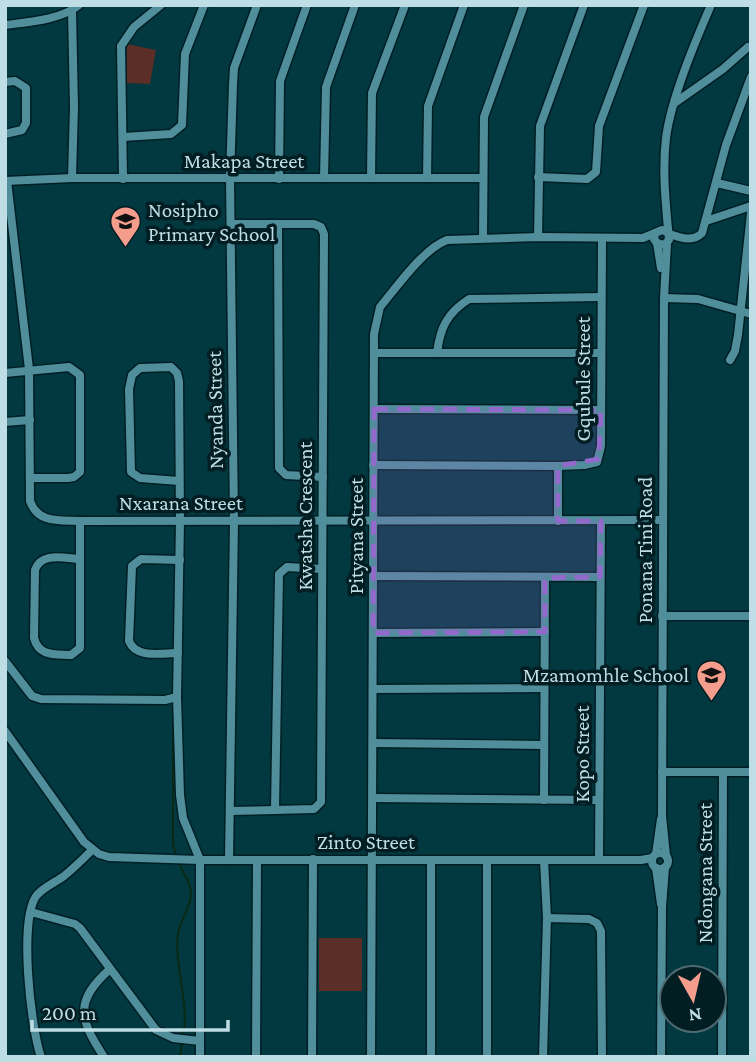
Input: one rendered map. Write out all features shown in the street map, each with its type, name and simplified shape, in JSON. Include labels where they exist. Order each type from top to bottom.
[{"type":"street","points":[[123,179],[121,46],[134,27],[160,5]]},
{"type":"street","points":[[123,137],[171,134],[182,125],[185,54],[204,5]]},
{"type":"street","name":"Nyanda Street","points":[[229,860],[234,520],[230,178],[234,68],[257,5]]},
{"type":"street","points":[[279,179],[280,81],[307,5]]},
{"type":"street","points":[[324,178],[326,87],[355,5]]},
{"type":"street","points":[[371,178],[372,93],[405,5]]},
{"type":"street","points":[[427,178],[428,106],[464,5]]},
{"type":"street","points":[[482,238],[485,112],[524,5]]},
{"type":"street","points":[[538,237],[539,135],[542,117],[584,5]]},
{"type":"street","points":[[538,177],[587,179],[596,172],[599,126],[644,5]]},
{"type":"street","name":"Ponana Tini Road","points":[[666,856],[662,816],[662,520],[664,285],[668,238],[664,195],[666,136],[675,103],[711,5]]},
{"type":"street","points":[[5,25],[31,22],[75,8],[72,178]]},
{"type":"street","points":[[675,103],[723,69],[748,47]]},
{"type":"street","points":[[668,238],[662,230],[656,237],[662,245],[668,238],[697,237],[702,233],[726,145],[751,77]]},
{"type":"street","points":[[5,82],[15,81],[26,88],[26,122],[22,130],[5,134]]},
{"type":"street","name":"Makapa Street","points":[[6,181],[72,178],[483,178]]},
{"type":"street","name":"Nxarana Street","points":[[6,181],[29,369],[30,501],[40,516],[49,519],[180,521],[662,520]]},
{"type":"street","points":[[717,183],[751,191]]},
{"type":"street","name":"Ponana Tini Road","points":[[664,195],[656,237],[664,285]]},
{"type":"street","points":[[706,221],[751,206]]},
{"type":"street","points":[[730,360],[735,351],[741,311],[751,213]]},
{"type":"street","name":"Kwatsha Crescent","points":[[230,810],[314,809],[321,802],[324,234],[323,229],[317,225],[231,224]]},
{"type":"street","points":[[278,225],[279,466],[283,474],[323,477]]},
{"type":"street","name":"Pityana Street","points":[[371,1057],[374,325],[380,307],[427,254],[447,240],[656,237]]},
{"type":"street","name":"Gqubule Street","points":[[373,465],[558,466],[592,465],[597,462],[600,454],[601,410],[602,238]]},
{"type":"street","points":[[437,353],[443,325],[469,299],[601,297]]},
{"type":"street","points":[[664,298],[698,299],[751,314]]},
{"type":"street","points":[[374,353],[601,353]]},
{"type":"street","points":[[179,481],[140,478],[131,472],[129,389],[132,374],[140,368],[167,367],[177,373],[180,521],[177,697],[181,809],[200,860],[200,1057]]},
{"type":"street","points":[[5,373],[29,369],[73,368],[80,375],[80,472],[68,478],[30,478]]},
{"type":"street","points":[[374,409],[601,410]]},
{"type":"street","points":[[5,422],[30,420]]},
{"type":"street","points":[[558,466],[558,520]]},
{"type":"street","points":[[80,520],[80,559],[80,646],[79,651],[71,655],[44,653],[36,643],[35,570],[38,561],[45,558],[80,559]]},
{"type":"street","name":"Kopo Street","points":[[599,860],[601,521]]},
{"type":"street","points":[[178,653],[144,654],[133,649],[129,641],[130,570],[141,559],[180,560]]},
{"type":"street","points":[[275,809],[279,573],[287,567],[322,569]]},
{"type":"street","points":[[373,576],[600,577]]},
{"type":"street","points":[[544,800],[545,578]]},
{"type":"street","points":[[662,616],[751,616]]},
{"type":"street","points":[[373,633],[545,632]]},
{"type":"street","points":[[5,662],[32,696],[41,699],[165,700],[177,697]]},
{"type":"street","points":[[373,689],[544,688]]},
{"type":"street","points":[[5,731],[92,850],[38,894],[31,912],[28,963],[34,1033],[41,1057]]},
{"type":"street","points":[[373,743],[544,745]]},
{"type":"street","points":[[662,772],[751,772]]},
{"type":"street","name":"Ndongana Street","points":[[722,1057],[723,772]]},
{"type":"street","points":[[373,798],[599,800]]},
{"type":"street","name":"Ponana Tini Road","points":[[661,1057],[662,907],[656,862],[662,816]]},
{"type":"street","name":"Zinto Street","points":[[92,850],[118,858],[200,860],[656,862],[661,853],[666,856]]},
{"type":"street","points":[[312,1057],[313,859]]},
{"type":"street","points":[[256,1057],[257,860]]},
{"type":"street","points":[[431,860],[431,1057]]},
{"type":"street","points":[[487,860],[487,1057]]},
{"type":"street","points":[[543,1057],[547,918],[544,860]]},
{"type":"street","points":[[31,912],[75,924],[85,933],[156,1030],[173,1038],[200,1041]]},
{"type":"street","points":[[547,918],[589,919],[597,922],[601,931],[602,1057]]},
{"type":"street","points":[[104,1057],[86,1027],[86,1006],[89,991],[110,969]]},
{"type":"highlighted area","points":[[374,409],[601,410],[599,459],[558,466],[558,521],[601,521],[600,577],[545,578],[545,632],[373,633]]},
{"type":"shaded area","points":[[127,44],[156,50],[150,84],[126,83]]},
{"type":"shaded area","points":[[319,938],[362,938],[362,991],[319,991]]},
{"type":"waterway","points":[[173,716],[173,845],[176,855]]},
{"type":"waterway","points":[[179,863],[191,889],[177,947],[185,1011],[183,1037]]},
{"type":"waterway","points":[[180,1057],[182,1043]]},
{"type":"place","name":"Nosipho Primary School","points":[[125,249]]},
{"type":"place","name":"Mzamomhle School","points":[[712,702]]}]
